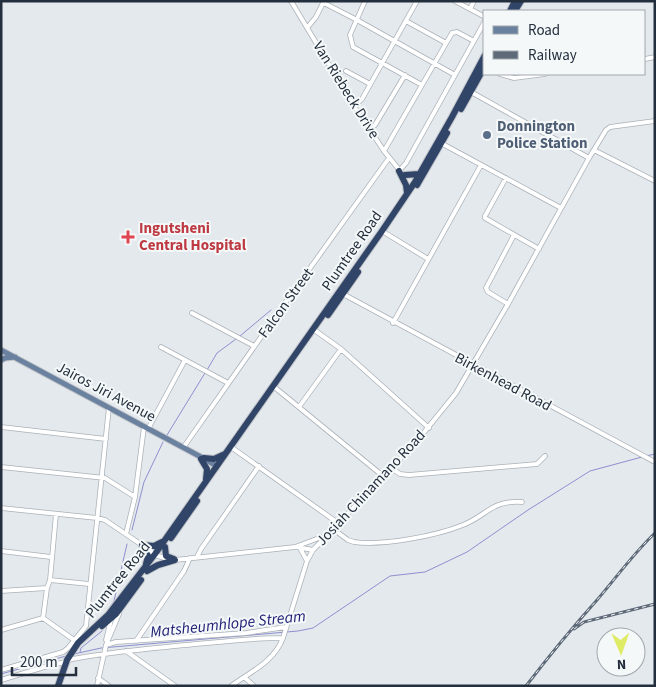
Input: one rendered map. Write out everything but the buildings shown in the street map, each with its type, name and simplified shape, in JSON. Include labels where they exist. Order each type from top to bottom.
[{"type":"highway","points":[[415,186],[483,64]]},
{"type":"highway","points":[[399,170],[406,184],[407,194]]},
{"type":"highway","points":[[406,176],[421,176]]},
{"type":"highway","name":"Plumtree Road","points":[[383,232],[407,194],[415,186]]},
{"type":"highway","name":"Plumtree Road","points":[[165,544],[205,483],[223,465],[274,387],[315,330],[343,297],[346,286],[415,186]]},
{"type":"highway","name":"Plumtree Road","points":[[86,636],[124,595],[157,555],[216,471],[226,453],[233,448]]},
{"type":"highway","points":[[205,483],[207,469],[202,458],[214,459],[226,453]]},
{"type":"highway","points":[[142,545],[154,546],[165,544],[166,556],[176,560]]},
{"type":"highway","points":[[142,545],[148,556],[146,569],[176,560]]},
{"type":"highway","name":"Plumtree Road","points":[[86,636],[112,618],[124,604],[146,569]]},
{"type":"highway","points":[[58,686],[68,658],[78,643],[86,636]]},
{"type":"main road","name":"Jairos Jiri Avenue","points":[[2,351],[202,458],[216,471]]},
{"type":"main road","points":[[1,360],[15,357]]},
{"type":"street","name":"Van Riebeck Drive","points":[[291,1],[384,152],[415,186]]},
{"type":"street","points":[[365,1],[350,35],[353,47],[422,85]]},
{"type":"street","points":[[354,106],[362,99],[417,1]]},
{"type":"street","points":[[470,9],[474,1]]},
{"type":"street","points":[[307,28],[316,17],[324,2],[455,76]]},
{"type":"street","points":[[458,2],[483,16]]},
{"type":"street","points":[[406,21],[446,43]]},
{"type":"street","points":[[399,170],[406,163],[483,25]]},
{"type":"street","points":[[384,152],[452,33],[456,31],[474,41]]},
{"type":"street","points":[[346,71],[370,84]]},
{"type":"street","points":[[370,129],[375,125],[405,75]]},
{"type":"street","points":[[504,75],[514,78],[537,75]]},
{"type":"street","points":[[469,90],[589,158]]},
{"type":"street","name":"Josiah Chinamano Road","points":[[231,686],[274,655],[286,628],[307,560],[313,550],[428,428],[456,393],[589,158],[608,128],[655,120]]},
{"type":"street","points":[[439,142],[561,208]]},
{"type":"street","points":[[594,150],[655,181]]},
{"type":"street","name":"Falcon Street","points":[[183,448],[389,158]]},
{"type":"street","points":[[393,323],[481,164]]},
{"type":"street","points":[[506,178],[485,217],[487,220],[539,249]]},
{"type":"street","points":[[383,232],[428,259]]},
{"type":"street","points":[[508,304],[488,292],[486,288],[514,235]]},
{"type":"street","name":"Birkenhead Road","points":[[343,297],[655,462]]},
{"type":"street","points":[[192,313],[254,346]]},
{"type":"street","points":[[315,330],[341,349],[428,428]]},
{"type":"street","points":[[161,347],[228,383]]},
{"type":"street","points":[[299,407],[341,349]]},
{"type":"street","points":[[126,534],[136,497],[146,428],[185,360]]},
{"type":"street","points":[[274,387],[383,476]]},
{"type":"street","points":[[1,670],[63,652],[86,626],[109,408]]},
{"type":"street","points":[[1,427],[106,439]]},
{"type":"street","points":[[233,448],[338,523]]},
{"type":"street","points":[[391,468],[400,474],[409,475],[536,464],[545,456]]},
{"type":"street","points":[[197,558],[201,549],[259,466]]},
{"type":"street","points":[[1,467],[101,477],[108,479],[136,497]]},
{"type":"street","points":[[333,529],[354,542],[400,540],[463,525],[500,503],[522,502]]},
{"type":"street","points":[[1,508],[105,520],[157,555],[166,559],[176,560],[295,547],[327,535]]},
{"type":"street","points":[[43,618],[47,588],[50,580],[56,514]]},
{"type":"street","points":[[295,547],[313,550]]},
{"type":"street","points":[[300,548],[307,560]]},
{"type":"street","points":[[1,551],[51,557]]},
{"type":"street","points":[[136,641],[184,571],[190,558]]},
{"type":"street","points":[[50,580],[89,584]]},
{"type":"street","points":[[1,591],[47,588]]},
{"type":"street","points":[[97,686],[112,618],[124,595]]},
{"type":"street","points":[[106,645],[124,604]]},
{"type":"street","points":[[1,630],[43,618]]},
{"type":"street","points":[[43,618],[74,640]]},
{"type":"street","points":[[86,626],[92,631]]},
{"type":"street","points":[[106,645],[116,642],[286,628]]},
{"type":"street","points":[[1,680],[68,658],[104,652],[283,636]]},
{"type":"street","points":[[126,651],[175,686]]},
{"type":"street","points":[[244,677],[254,686]]},
{"type":"street","points":[[98,678],[109,686]]},
{"type":"waterway","points":[[240,336],[271,310]]},
{"type":"waterway","points":[[207,370],[217,353],[236,339]]},
{"type":"waterway","points":[[167,435],[205,373]]},
{"type":"waterway","points":[[132,530],[144,482],[163,442]]},
{"type":"waterway","name":"Matsheumhlope Stream","points":[[646,456],[655,454]]},
{"type":"waterway","name":"Matsheumhlope Stream","points":[[74,654],[101,648],[298,631],[313,628],[390,576],[425,572],[467,552],[528,510],[590,471],[642,457]]},
{"type":"waterway","points":[[108,610],[114,601],[127,544]]},
{"type":"waterway","points":[[80,652],[81,648],[102,631]]},
{"type":"waterway","name":"Matsheumhlope Stream","points":[[1,674],[66,656]]},
{"type":"railway","points":[[526,686],[655,533]]},
{"type":"railway","points":[[574,629],[584,622],[655,604]]},
{"type":"place","name":"Donnington Police Station","points":[[487,135]]},
{"type":"place","name":"Ingutsheni Central Hospital","points":[[128,237]]}]
